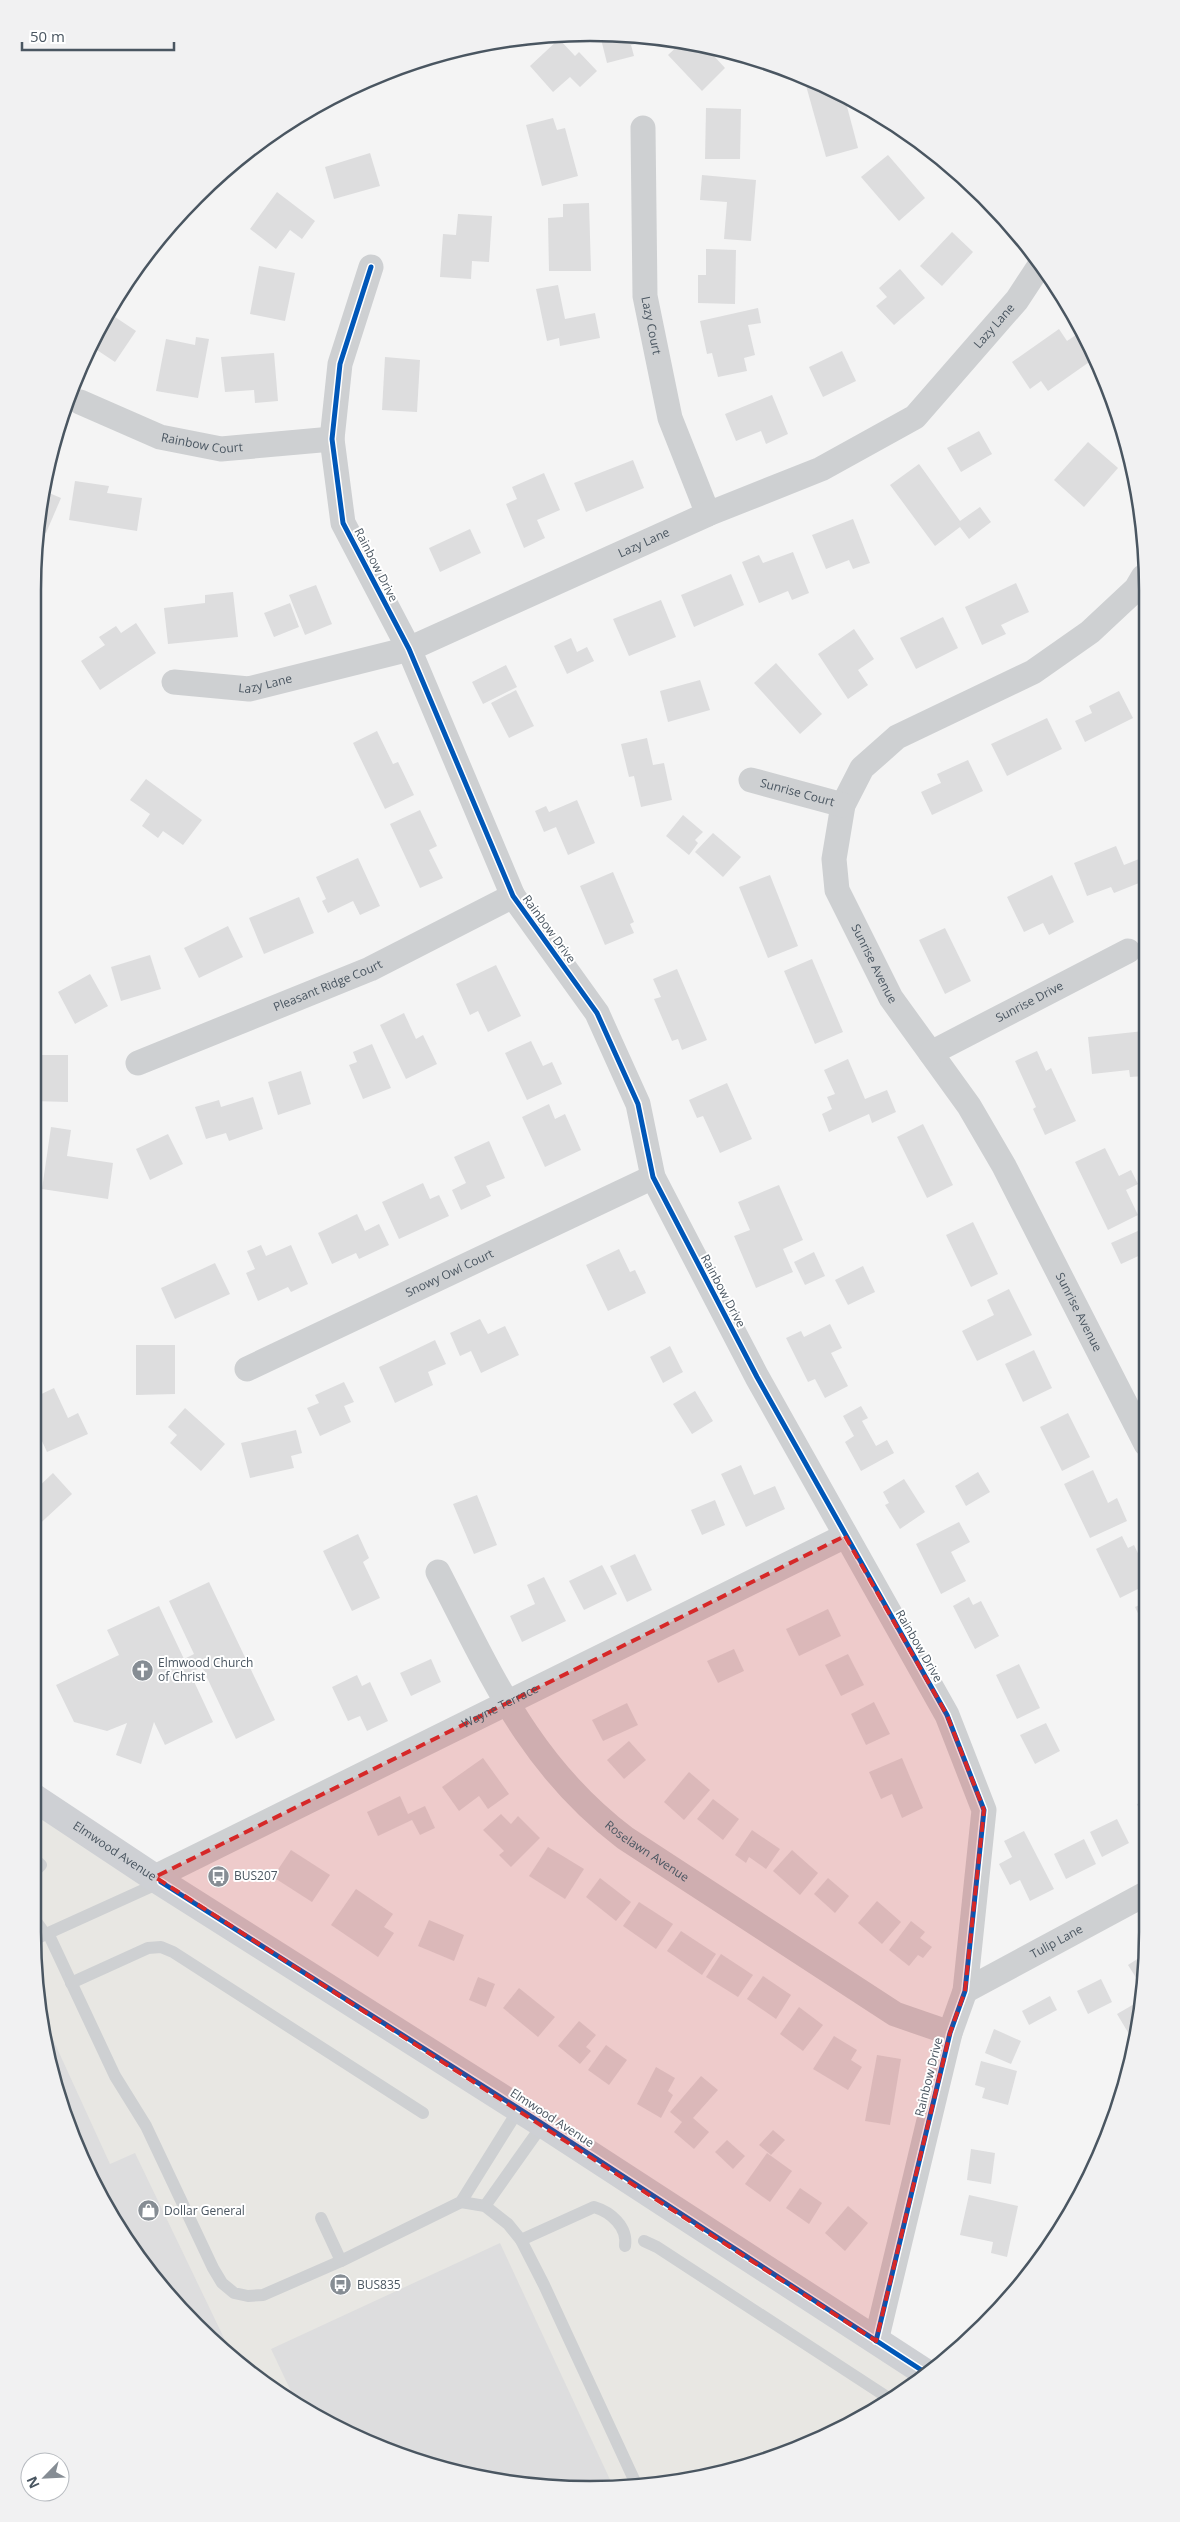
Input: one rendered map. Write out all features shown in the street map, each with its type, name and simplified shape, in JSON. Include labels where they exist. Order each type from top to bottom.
[{"type":"main road","name":"Elmwood Avenue","points":[[41,1803],[158,1880],[543,2124],[920,2370]]},
{"type":"street","name":"Lazy Court","points":[[643,128],[645,296],[670,418],[708,514]]},
{"type":"street","name":"Rainbow Drive","points":[[371,267],[340,364],[332,439],[343,523],[409,649],[513,896],[597,1013],[638,1104],[652,1177],[757,1377],[947,1715],[984,1810],[966,1991],[950,2033],[876,2341]]},
{"type":"street","name":"Lazy Lane","points":[[174,682],[249,689],[409,649],[708,514],[821,469],[915,417],[1017,300],[1036,271]]},
{"type":"street","name":"Rainbow Court","points":[[80,402],[160,437],[221,449],[332,439]]},
{"type":"street","name":"Sunrise Avenue","points":[[1139,584],[1090,632],[1033,672],[897,737],[862,768],[843,805],[834,859],[837,890],[891,998],[969,1106],[1004,1166],[1139,1430]]},
{"type":"street","name":"Sunrise Court","points":[[751,780],[843,805]]},
{"type":"street","name":"Pleasant Ridge Court","points":[[138,1063],[370,969],[513,896]]},
{"type":"street","name":"Sunrise Drive","points":[[931,1053],[1128,951]]},
{"type":"street","name":"Snowy Owl Court","points":[[247,1369],[652,1177]]},
{"type":"street","name":"Wayne Terrace","points":[[158,1880],[506,1704],[846,1536]]},
{"type":"street","name":"Roselawn Avenue","points":[[438,1572],[506,1704],[537,1751],[573,1793],[601,1819],[625,1838],[895,2014],[950,2033]]},
{"type":"street","name":"Tulip Lane","points":[[966,1991],[1139,1897]]},
{"type":"lane","points":[[41,1937],[158,1880]]},
{"type":"lane","points":[[41,1927],[47,1934],[115,2076],[146,2126],[222,2283],[234,2293],[248,2296],[263,2295],[340,2261],[461,2202],[519,2109]]},
{"type":"lane","points":[[71,1983],[148,1948],[161,1948],[173,1952],[210,1978],[423,2113]]},
{"type":"lane","points":[[485,2206],[543,2124]]},
{"type":"lane","points":[[461,2202],[485,2206],[508,2224],[521,2240],[544,2285],[634,2479]]},
{"type":"lane","points":[[521,2240],[594,2207],[604,2210],[622,2227],[626,2237],[625,2246]]},
{"type":"lane","points":[[321,2218],[340,2261]]},
{"type":"lane","points":[[644,2241],[664,2251],[884,2395]]},
{"type":"highlighted area","points":[[845,1536],[947,1715],[984,1810],[965,1991],[950,2033],[876,2341],[155,1877]]},
{"type":"shaded area","points":[[41,1802],[921,2370],[895,2388],[833,2424],[766,2452],[697,2470],[626,2480],[554,2480],[518,2476],[448,2462],[380,2439],[347,2424],[285,2388],[228,2345],[177,2294],[134,2237],[98,2175],[83,2142],[60,2074],[46,2004],[41,1932]]},
{"type":"building","points":[[602,41],[638,43],[631,45],[634,56],[607,63]]},
{"type":"building","points":[[556,42],[562,42],[575,56],[579,52],[597,71],[580,87],[570,77],[553,92],[530,66]]},
{"type":"building","points":[[675,48],[697,52],[714,56],[725,68],[702,91],[668,55]]},
{"type":"building","points":[[806,86],[847,106],[858,148],[826,157]]},
{"type":"building","points":[[706,108],[741,109],[740,159],[705,159]]},
{"type":"building","points":[[553,118],[557,130],[565,128],[578,176],[542,186],[526,125]]},
{"type":"building","points":[[370,153],[380,186],[334,199],[325,167]]},
{"type":"building","points":[[888,155],[925,198],[899,221],[861,177]]},
{"type":"building","points":[[702,175],[756,180],[751,241],[724,239],[727,202],[700,200]]},
{"type":"building","points":[[277,192],[315,221],[302,239],[290,230],[276,249],[250,229]]},
{"type":"building","points":[[589,203],[591,271],[549,271],[548,218],[563,217],[563,204]]},
{"type":"building","points":[[458,214],[492,216],[489,262],[472,261],[471,279],[440,277],[443,234],[456,235]]},
{"type":"building","points":[[952,232],[973,252],[942,286],[920,266]]},
{"type":"building","points":[[706,249],[736,250],[735,304],[698,303],[698,275],[706,275]]},
{"type":"building","points":[[259,266],[295,273],[285,321],[250,314]]},
{"type":"building","points":[[900,269],[925,298],[894,325],[876,306],[887,297],[879,288]]},
{"type":"building","points":[[558,285],[565,319],[595,313],[600,338],[560,346],[559,338],[547,341],[536,289]]},
{"type":"building","points":[[758,308],[761,323],[748,325],[755,355],[744,358],[747,371],[718,377],[712,353],[707,354],[700,321]]},
{"type":"building","points":[[115,317],[136,331],[115,362],[97,350]]},
{"type":"building","points":[[1059,329],[1067,341],[1076,335],[1089,362],[1048,391],[1041,381],[1030,389],[1012,362]]},
{"type":"building","points":[[196,337],[209,339],[198,398],[156,391],[166,339],[195,345]]},
{"type":"building","points":[[842,351],[856,381],[823,397],[809,367]]},
{"type":"building","points":[[274,353],[278,401],[255,403],[254,390],[225,392],[221,357]]},
{"type":"building","points":[[385,357],[420,360],[417,412],[382,410]]},
{"type":"building","points":[[772,395],[788,434],[766,444],[761,431],[736,441],[725,414]]},
{"type":"building","points":[[979,431],[992,454],[961,472],[947,448]]},
{"type":"building","points":[[1088,442],[1118,468],[1084,507],[1054,480]]},
{"type":"building","points":[[633,460],[644,488],[586,512],[574,483]]},
{"type":"building","points":[[919,464],[960,521],[980,507],[991,522],[969,539],[960,527],[935,546],[890,485]]},
{"type":"building","points":[[544,473],[560,510],[537,520],[545,538],[524,548],[506,504],[517,499],[512,487]]},
{"type":"building","points":[[75,481],[109,486],[107,493],[142,498],[137,531],[69,520]]},
{"type":"building","points":[[50,493],[61,498],[46,533],[44,532]]},
{"type":"building","points":[[853,519],[870,563],[853,569],[849,560],[826,569],[812,535]]},
{"type":"building","points":[[470,529],[481,553],[440,572],[429,548]]},
{"type":"building","points":[[793,552],[809,593],[792,600],[788,591],[759,603],[742,562],[759,555],[763,563]]},
{"type":"building","points":[[731,574],[744,605],[694,627],[681,595]]},
{"type":"building","points":[[1016,583],[1029,612],[1001,625],[1006,634],[982,645],[965,607]]},
{"type":"building","points":[[316,585],[332,624],[305,635],[289,595]]},
{"type":"building","points":[[233,592],[238,637],[168,644],[164,608],[205,603],[205,595]]},
{"type":"building","points":[[661,600],[676,637],[629,656],[613,619]]},
{"type":"building","points":[[290,603],[299,627],[274,637],[264,613]]},
{"type":"building","points":[[943,617],[958,648],[916,669],[900,638]]},
{"type":"building","points":[[136,623],[156,653],[100,690],[81,661],[105,645],[99,637],[116,626],[121,633]]},
{"type":"building","points":[[854,629],[874,659],[858,670],[868,685],[848,699],[818,654]]},
{"type":"building","points":[[571,638],[577,652],[587,647],[594,661],[567,674],[554,646]]},
{"type":"building","points":[[776,663],[822,714],[800,734],[754,683]]},
{"type":"building","points":[[506,665],[517,687],[483,704],[472,682]]},
{"type":"building","points":[[700,680],[710,710],[668,722],[660,691]]},
{"type":"building","points":[[516,690],[534,726],[509,738],[491,703]]},
{"type":"building","points":[[1119,691],[1133,718],[1085,742],[1075,721],[1092,713],[1089,706]]},
{"type":"building","points":[[1047,718],[1062,749],[1007,776],[991,744]]},
{"type":"building","points":[[377,731],[393,764],[398,762],[414,795],[385,809],[353,743]]},
{"type":"building","points":[[647,738],[653,765],[664,763],[672,800],[641,807],[634,776],[629,777],[621,744]]},
{"type":"building","points":[[968,760],[983,791],[932,815],[921,792],[941,783],[937,774]]},
{"type":"building","points":[[146,779],[202,820],[183,845],[163,831],[158,838],[142,826],[150,814],[130,800]]},
{"type":"building","points":[[577,800],[595,843],[568,855],[556,827],[544,832],[535,811],[546,806],[549,812]]},
{"type":"building","points":[[420,810],[437,846],[429,850],[443,878],[420,888],[390,824]]},
{"type":"building","points":[[683,815],[703,832],[695,840],[698,843],[689,855],[666,836]]},
{"type":"building","points":[[713,833],[741,857],[723,877],[695,852]]},
{"type":"building","points":[[1116,846],[1124,865],[1139,859],[1139,883],[1114,893],[1111,887],[1087,896],[1074,863]]},
{"type":"building","points":[[358,858],[380,906],[360,915],[353,901],[328,913],[322,901],[326,899],[316,877]]},
{"type":"building","points":[[613,872],[634,922],[630,924],[634,933],[605,945],[580,886]]},
{"type":"building","points":[[770,875],[798,946],[768,958],[739,887]]},
{"type":"building","points":[[1052,875],[1074,922],[1049,935],[1043,923],[1024,932],[1007,897]]},
{"type":"building","points":[[299,897],[314,933],[264,954],[249,918]]},
{"type":"building","points":[[228,926],[243,957],[199,978],[184,948]]},
{"type":"building","points":[[945,928],[971,981],[945,994],[919,940]]},
{"type":"building","points":[[150,955],[161,989],[121,1001],[111,967]]},
{"type":"building","points":[[812,959],[843,1032],[815,1044],[784,971]]},
{"type":"building","points":[[496,965],[521,1016],[488,1032],[478,1011],[470,1015],[456,984]]},
{"type":"building","points":[[677,969],[707,1040],[682,1050],[678,1039],[672,1041],[654,999],[661,997],[653,979]]},
{"type":"building","points":[[90,974],[108,1006],[75,1024],[58,992]]},
{"type":"building","points":[[404,1013],[416,1039],[423,1035],[437,1064],[406,1079],[380,1025]]},
{"type":"building","points":[[1139,1032],[1139,1076],[1130,1077],[1129,1070],[1092,1074],[1088,1037]]},
{"type":"building","points":[[531,1041],[543,1066],[552,1062],[562,1084],[527,1100],[505,1053]]},
{"type":"building","points":[[372,1044],[391,1088],[363,1099],[349,1065],[357,1062],[353,1052]]},
{"type":"building","points":[[1037,1051],[1046,1071],[1051,1068],[1076,1121],[1045,1135],[1033,1109],[1036,1107],[1015,1061]]},
{"type":"building","points":[[41,1055],[68,1055],[68,1102],[41,1101]]},
{"type":"building","points":[[848,1059],[865,1099],[887,1090],[896,1112],[872,1123],[869,1114],[829,1132],[822,1114],[832,1109],[827,1097],[835,1094],[824,1070]]},
{"type":"building","points":[[301,1071],[311,1104],[278,1115],[268,1082]]},
{"type":"building","points":[[727,1083],[752,1139],[720,1153],[703,1116],[697,1118],[689,1100]]},
{"type":"building","points":[[253,1097],[263,1129],[229,1141],[226,1133],[206,1139],[195,1107],[219,1100],[221,1107]]},
{"type":"building","points":[[549,1104],[555,1119],[565,1114],[581,1150],[545,1167],[522,1117]]},
{"type":"building","points":[[923,1124],[953,1185],[927,1198],[897,1137]]},
{"type":"building","points":[[51,1127],[71,1130],[67,1156],[113,1163],[108,1199],[42,1189]]},
{"type":"building","points":[[168,1134],[183,1164],[150,1180],[136,1149]]},
{"type":"building","points":[[489,1141],[505,1178],[486,1186],[491,1196],[461,1210],[452,1190],[466,1183],[454,1157]]},
{"type":"building","points":[[1105,1148],[1119,1176],[1131,1170],[1138,1184],[1126,1190],[1138,1215],[1108,1230],[1075,1162]]},
{"type":"building","points":[[423,1183],[430,1199],[439,1195],[449,1216],[399,1239],[382,1202]]},
{"type":"building","points":[[779,1185],[803,1240],[783,1249],[793,1272],[756,1288],[734,1236],[750,1230],[738,1202]]},
{"type":"building","points":[[357,1214],[365,1231],[379,1224],[389,1245],[359,1259],[356,1253],[332,1264],[318,1233]]},
{"type":"building","points":[[973,1222],[998,1274],[971,1287],[946,1235]]},
{"type":"building","points":[[1139,1230],[1139,1256],[1121,1264],[1111,1243]]},
{"type":"building","points":[[261,1245],[266,1256],[291,1245],[308,1284],[291,1292],[288,1287],[258,1301],[246,1273],[255,1269],[247,1251]]},
{"type":"building","points":[[619,1249],[630,1272],[635,1270],[646,1293],[608,1311],[586,1265]]},
{"type":"building","points":[[814,1252],[825,1276],[805,1285],[794,1262]]},
{"type":"building","points":[[215,1263],[230,1294],[175,1319],[161,1288]]},
{"type":"building","points":[[863,1266],[875,1292],[848,1305],[835,1280]]},
{"type":"building","points":[[1009,1289],[1032,1335],[977,1361],[962,1331],[994,1315],[987,1300]]},
{"type":"building","points":[[480,1319],[488,1334],[505,1326],[519,1355],[481,1373],[471,1351],[460,1356],[450,1333]]},
{"type":"building","points":[[830,1324],[842,1348],[831,1353],[848,1386],[825,1398],[815,1379],[808,1382],[786,1338],[801,1331],[804,1337]]},
{"type":"building","points":[[435,1340],[446,1364],[428,1372],[433,1385],[395,1403],[379,1367]]},
{"type":"building","points":[[136,1345],[175,1345],[175,1394],[136,1395]]},
{"type":"building","points":[[670,1346],[683,1372],[663,1383],[650,1357]]},
{"type":"building","points":[[1034,1350],[1052,1388],[1023,1402],[1005,1364]]},
{"type":"building","points":[[344,1382],[354,1402],[344,1406],[351,1422],[320,1436],[307,1408],[319,1403],[315,1395]]},
{"type":"building","points":[[54,1388],[68,1418],[78,1413],[88,1434],[47,1452],[41,1439],[41,1394]]},
{"type":"building","points":[[695,1391],[713,1421],[692,1434],[673,1404]]},
{"type":"building","points":[[861,1406],[868,1418],[862,1421],[876,1446],[887,1440],[894,1453],[861,1471],[845,1442],[854,1436],[843,1416]]},
{"type":"building","points":[[185,1408],[225,1444],[201,1471],[170,1443],[177,1435],[168,1427]]},
{"type":"building","points":[[1068,1413],[1090,1457],[1062,1471],[1040,1427]]},
{"type":"building","points":[[296,1430],[302,1453],[291,1456],[294,1468],[250,1478],[241,1443]]},
{"type":"building","points":[[741,1465],[754,1495],[775,1486],[785,1509],[746,1527],[721,1474]]},
{"type":"building","points":[[1093,1470],[1108,1503],[1117,1498],[1127,1521],[1090,1538],[1064,1484]]},
{"type":"building","points":[[978,1472],[990,1492],[966,1506],[955,1486]]},
{"type":"building","points":[[53,1473],[72,1494],[41,1523],[41,1484]]},
{"type":"building","points":[[904,1479],[925,1512],[900,1529],[885,1505],[889,1503],[883,1492]]},
{"type":"building","points":[[477,1495],[497,1545],[474,1554],[453,1504]]},
{"type":"building","points":[[715,1500],[725,1525],[702,1535],[691,1510]]},
{"type":"building","points":[[959,1522],[970,1542],[951,1552],[966,1581],[941,1594],[916,1544]]},
{"type":"building","points":[[358,1534],[369,1558],[363,1562],[380,1598],[352,1611],[323,1551]]},
{"type":"building","points":[[1122,1536],[1128,1548],[1134,1545],[1139,1555],[1139,1588],[1120,1598],[1096,1549]]},
{"type":"building","points":[[635,1554],[652,1590],[627,1602],[610,1566]]},
{"type":"building","points":[[602,1565],[617,1594],[584,1610],[569,1581]]},
{"type":"building","points":[[544,1577],[566,1621],[522,1642],[510,1616],[535,1604],[527,1585]]},
{"type":"building","name":"Elmwood Church of Christ","points":[[209,1582],[275,1720],[236,1739],[202,1667],[190,1673],[213,1722],[165,1745],[154,1722],[141,1764],[116,1755],[127,1723],[107,1731],[74,1722],[56,1685],[119,1655],[107,1630],[159,1606],[184,1659],[194,1654],[169,1601]]},
{"type":"building","points":[[969,1597],[973,1605],[981,1601],[999,1636],[975,1649],[953,1606]]},
{"type":"building","points":[[1139,1605],[1139,1615],[1135,1607]]},
{"type":"building","points":[[828,1609],[841,1636],[799,1656],[786,1629]]},
{"type":"building","points":[[734,1649],[744,1671],[718,1683],[707,1661]]},
{"type":"building","points":[[848,1654],[864,1685],[841,1696],[825,1665]]},
{"type":"building","points":[[431,1659],[441,1682],[411,1696],[400,1673]]},
{"type":"building","points":[[1019,1664],[1040,1708],[1017,1719],[996,1675]]},
{"type":"building","points":[[357,1675],[362,1686],[370,1682],[388,1721],[367,1731],[360,1716],[348,1721],[332,1687]]},
{"type":"building","points":[[874,1702],[890,1734],[866,1745],[851,1714]]},
{"type":"building","points":[[627,1703],[638,1725],[603,1741],[592,1720]]},
{"type":"building","points":[[1046,1723],[1060,1751],[1035,1764],[1020,1735]]},
{"type":"building","points":[[629,1741],[646,1760],[624,1779],[607,1760]]},
{"type":"building","points":[[483,1758],[509,1794],[488,1809],[479,1796],[459,1811],[442,1787]]},
{"type":"building","points":[[902,1758],[923,1808],[902,1818],[892,1794],[881,1799],[869,1772]]},
{"type":"building","points":[[689,1772],[710,1790],[684,1820],[664,1802]]},
{"type":"building","points":[[400,1796],[408,1814],[425,1806],[435,1828],[420,1835],[412,1820],[378,1836],[367,1812]]},
{"type":"building","points":[[713,1799],[739,1819],[723,1840],[697,1819]]},
{"type":"building","points":[[501,1814],[511,1824],[518,1816],[540,1838],[511,1867],[499,1855],[504,1851],[483,1830]]},
{"type":"building","points":[[1117,1819],[1129,1843],[1102,1857],[1090,1832]]},
{"type":"building","points":[[752,1830],[780,1849],[766,1869],[749,1857],[746,1863],[735,1855]]},
{"type":"building","points":[[1024,1831],[1054,1889],[1030,1901],[1020,1880],[1010,1885],[999,1864],[1012,1857],[1004,1841]]},
{"type":"building","points":[[1084,1839],[1096,1864],[1066,1879],[1054,1854]]},
{"type":"building","points":[[548,1847],[584,1869],[565,1899],[529,1876]]},
{"type":"building","points":[[291,1850],[330,1875],[312,1902],[273,1877]]},
{"type":"building","points":[[792,1850],[818,1873],[800,1895],[773,1871]]},
{"type":"building","points":[[600,1878],[631,1902],[616,1921],[586,1897]]},
{"type":"building","points":[[828,1878],[849,1896],[835,1913],[814,1894]]},
{"type":"building","points":[[356,1889],[393,1914],[384,1927],[394,1933],[378,1957],[331,1925]]},
{"type":"building","points":[[877,1901],[901,1922],[882,1944],[858,1923]]},
{"type":"building","points":[[639,1902],[673,1924],[656,1949],[623,1926]]},
{"type":"building","points":[[429,1920],[464,1935],[454,1961],[418,1946]]},
{"type":"building","points":[[911,1921],[925,1932],[920,1938],[932,1947],[923,1958],[918,1955],[909,1966],[889,1950]]},
{"type":"building","points":[[681,1931],[716,1954],[702,1975],[667,1951]]},
{"type":"building","points":[[721,1954],[753,1975],[738,1997],[706,1977]]},
{"type":"building","points":[[1138,1958],[1137,1979],[1128,1965]]},
{"type":"building","points":[[763,1976],[791,1995],[776,2019],[747,1999]]},
{"type":"building","points":[[478,1977],[495,1984],[486,2007],[469,2000]]},
{"type":"building","points":[[1101,1979],[1112,2002],[1088,2014],[1077,1991]]},
{"type":"building","points":[[519,1988],[555,2017],[538,2037],[503,2008]]},
{"type":"building","points":[[1050,1996],[1057,2010],[1029,2025],[1022,2011]]},
{"type":"building","points":[[1134,2004],[1129,2034],[1117,2014]]},
{"type":"building","points":[[799,2007],[823,2025],[803,2051],[780,2034]]},
{"type":"building","points":[[579,2021],[596,2035],[586,2047],[591,2051],[580,2064],[558,2046]]},
{"type":"building","points":[[994,2029],[1021,2041],[1011,2064],[985,2053]]},
{"type":"building","points":[[52,2036],[110,2164],[135,2153],[227,2344],[177,2294],[134,2237],[115,2206],[98,2175],[70,2108]]},
{"type":"building","points":[[834,2036],[857,2050],[851,2060],[862,2067],[848,2090],[813,2069]]},
{"type":"building","points":[[606,2045],[627,2060],[609,2085],[588,2070]]},
{"type":"building","points":[[877,2055],[901,2059],[890,2125],[865,2121]]},
{"type":"building","points":[[981,2061],[1017,2071],[1008,2105],[982,2098],[985,2088],[975,2085]]},
{"type":"building","points":[[656,2067],[675,2078],[668,2091],[673,2095],[661,2118],[637,2104]]},
{"type":"building","points":[[701,2076],[718,2090],[693,2118],[709,2132],[694,2149],[674,2132],[682,2122],[670,2112]]},
{"type":"building","points":[[773,2130],[785,2140],[771,2155],[759,2145]]},
{"type":"building","points":[[727,2140],[745,2156],[733,2169],[715,2152]]},
{"type":"building","points":[[971,2149],[995,2153],[991,2184],[967,2180]]},
{"type":"building","points":[[767,2153],[792,2171],[770,2202],[745,2184]]},
{"type":"building","points":[[800,2188],[822,2203],[809,2224],[786,2208]]},
{"type":"building","points":[[969,2195],[1018,2206],[1007,2257],[991,2253],[993,2242],[960,2235]]},
{"type":"building","points":[[848,2206],[868,2223],[845,2251],[825,2233]]},
{"type":"building","points":[[500,2243],[610,2480],[554,2480],[483,2470],[414,2452],[380,2439],[347,2424],[291,2392],[271,2349]]},
{"type":"cycle path","points":[[371,267],[340,364],[332,439],[343,523],[409,649],[513,896],[597,1013],[638,1104],[653,1177],[757,1377],[947,1715],[984,1810],[965,1991],[950,2033],[876,2341]]},
{"type":"cycle path","points":[[161,1882],[543,2124],[921,2370]]},
{"type":"place","name":"Elmwood Church of Christ","points":[[142,1670]]},
{"type":"place","name":"BUS207","points":[[218,1876]]},
{"type":"place","name":"Dollar General","points":[[148,2211]]},
{"type":"place","name":"BUS835","points":[[341,2285]]}]
